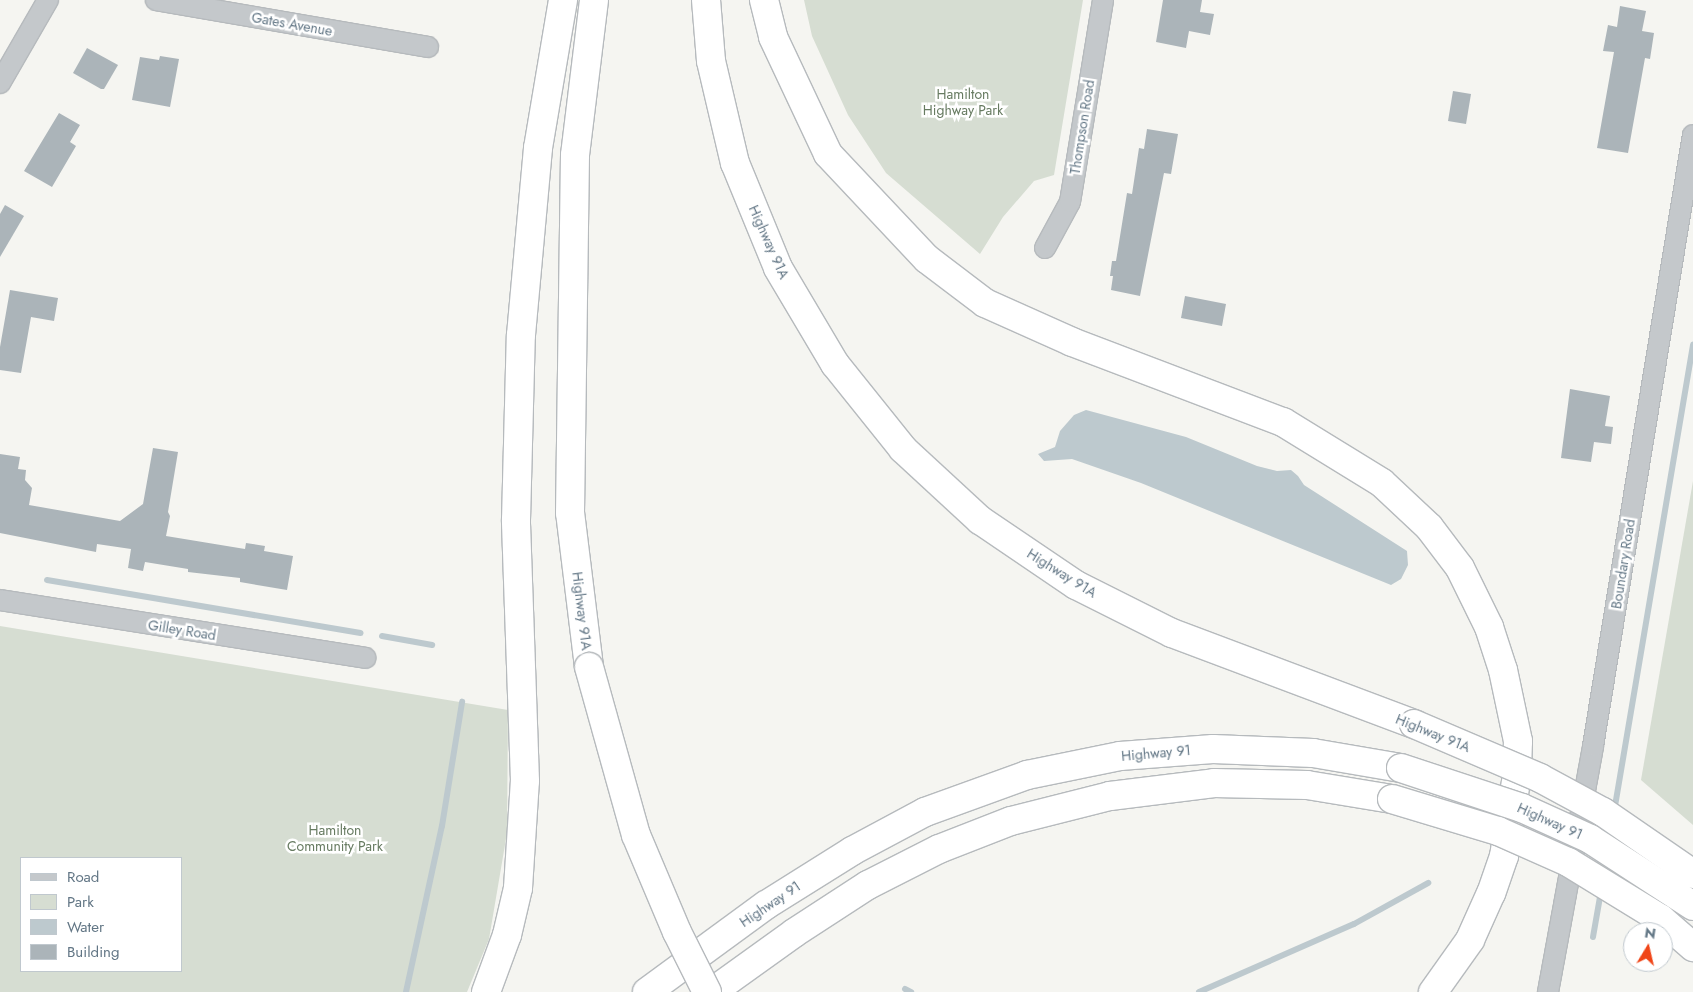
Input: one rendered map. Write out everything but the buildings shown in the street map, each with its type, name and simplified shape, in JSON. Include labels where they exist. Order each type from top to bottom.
[{"type":"highway","points":[[486,992],[508,935],[518,888],[525,781],[516,520],[521,335],[538,148],[563,0]]},
{"type":"highway","name":"Highway 91A","points":[[594,0],[576,155],[570,513],[589,667],[636,834],[677,932],[707,992]]},
{"type":"highway","name":"Highway 91A","points":[[706,0],[711,61],[735,163],[778,268],[835,364],[903,449],[980,520],[1076,585],[1172,632],[1414,724],[1548,782],[1603,812],[1693,874]]},
{"type":"highway","points":[[764,0],[774,37],[828,154],[927,259],[985,303],[1072,342],[1283,422],[1382,483],[1429,527],[1460,568],[1488,627],[1504,670],[1518,741],[1518,776],[1504,856],[1491,893],[1470,940],[1433,992]]},
{"type":"highway","name":"Highway 91","points":[[647,992],[766,906],[852,851],[925,812],[1027,775],[1120,756],[1212,749],[1313,753],[1401,768],[1522,808],[1590,839],[1693,906]]},
{"type":"highway","points":[[712,992],[794,933],[868,885],[939,849],[1011,821],[1110,796],[1214,784],[1307,785],[1392,799],[1498,831],[1568,862],[1661,919],[1693,947]]},
{"type":"street","points":[[0,83],[48,0]]},
{"type":"street","name":"Gates Avenue","points":[[156,0],[428,47]]},
{"type":"street","name":"Thompson Road","points":[[1045,248],[1070,202],[1103,0]]},
{"type":"street","name":"Boundary Road","points":[[1548,992],[1592,746],[1693,135]]},
{"type":"street","name":"Gilley Road","points":[[0,600],[364,658]]},
{"type":"green space","name":"Hamilton Highway Park","points":[[804,0],[1083,0],[1054,175],[1034,181],[1003,217],[980,254],[886,173],[848,115],[812,36]]},
{"type":"green space","points":[[1693,481],[1693,825],[1641,780]]},
{"type":"green space","name":"Hamilton Community Park","points":[[0,626],[508,710],[507,833],[489,939],[467,992],[0,992]]},
{"type":"water","points":[[1086,410],[1186,437],[1257,466],[1277,471],[1291,470],[1304,485],[1407,551],[1408,565],[1401,579],[1391,585],[1141,483],[1072,459],[1044,461],[1038,454],[1055,447],[1060,431],[1074,415]]},
{"type":"waterway","points":[[1614,812],[1693,345]]},
{"type":"waterway","points":[[47,580],[361,633]]},
{"type":"waterway","points":[[382,636],[432,645]]},
{"type":"waterway","points":[[406,992],[442,826],[462,702]]},
{"type":"waterway","points":[[1199,992],[1354,924],[1428,883]]},
{"type":"waterway","points":[[1593,937],[1601,891]]},
{"type":"waterway","points":[[905,989],[911,992]]}]
